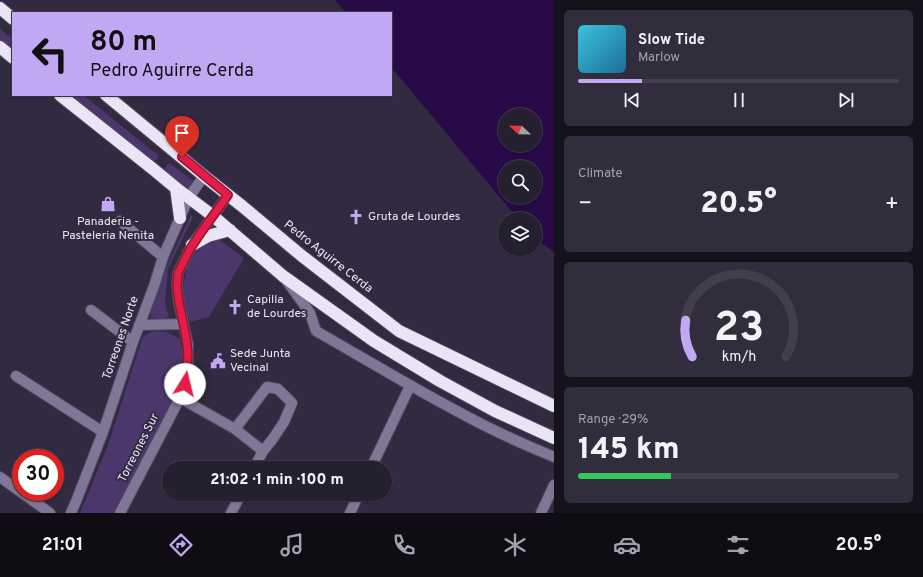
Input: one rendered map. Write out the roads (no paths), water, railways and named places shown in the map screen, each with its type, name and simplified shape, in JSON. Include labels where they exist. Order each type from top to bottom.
[{"type":"highway","points":[[0,8],[12,18]]},
{"type":"highway","points":[[0,47],[12,57]]},
{"type":"highway","points":[[61,96],[213,216],[283,276],[374,341],[495,411],[554,438]]},
{"type":"highway","name":"Pedro Aguirre Cerda","points":[[107,96],[302,256],[399,331],[554,406]]},
{"type":"highway","points":[[176,188],[180,218]]},
{"type":"highway","points":[[192,245],[208,236],[230,230]]},
{"type":"street","name":"Torreones Norte","points":[[71,513],[103,432],[133,342],[164,257],[189,198],[204,176]]},
{"type":"street","name":"Torreones Sur","points":[[120,513],[180,398],[185,384],[188,370],[188,345],[177,287],[178,273],[192,245],[228,195]]},
{"type":"street","points":[[120,221],[164,257]]},
{"type":"street","points":[[283,276],[310,313],[316,330],[410,386],[519,442],[554,457]]},
{"type":"street","points":[[90,310],[133,342]]},
{"type":"street","points":[[139,325],[183,324]]},
{"type":"street","points":[[16,376],[103,432]]},
{"type":"street","points":[[374,461],[410,386]]},
{"type":"street","points":[[235,429],[267,387],[278,389],[292,403],[284,422],[263,451],[258,461]]},
{"type":"street","points":[[180,398],[235,429],[263,451]]},
{"type":"street","points":[[0,477],[50,513]]},
{"type":"street","points":[[540,513],[554,485]]},
{"type":"street","points":[[231,513],[237,501]]},
{"type":"street","points":[[350,513],[356,501]]},
{"type":"place","name":"Panaderia - Pasteleria Nenita","points":[[108,204]]},
{"type":"place","name":"Gruta de Lourdes","points":[[356,217]]},
{"type":"place","name":"Capilla de Lourdes","points":[[235,307]]},
{"type":"place","name":"Sede Junta Vecinal","points":[[218,361]]}]
